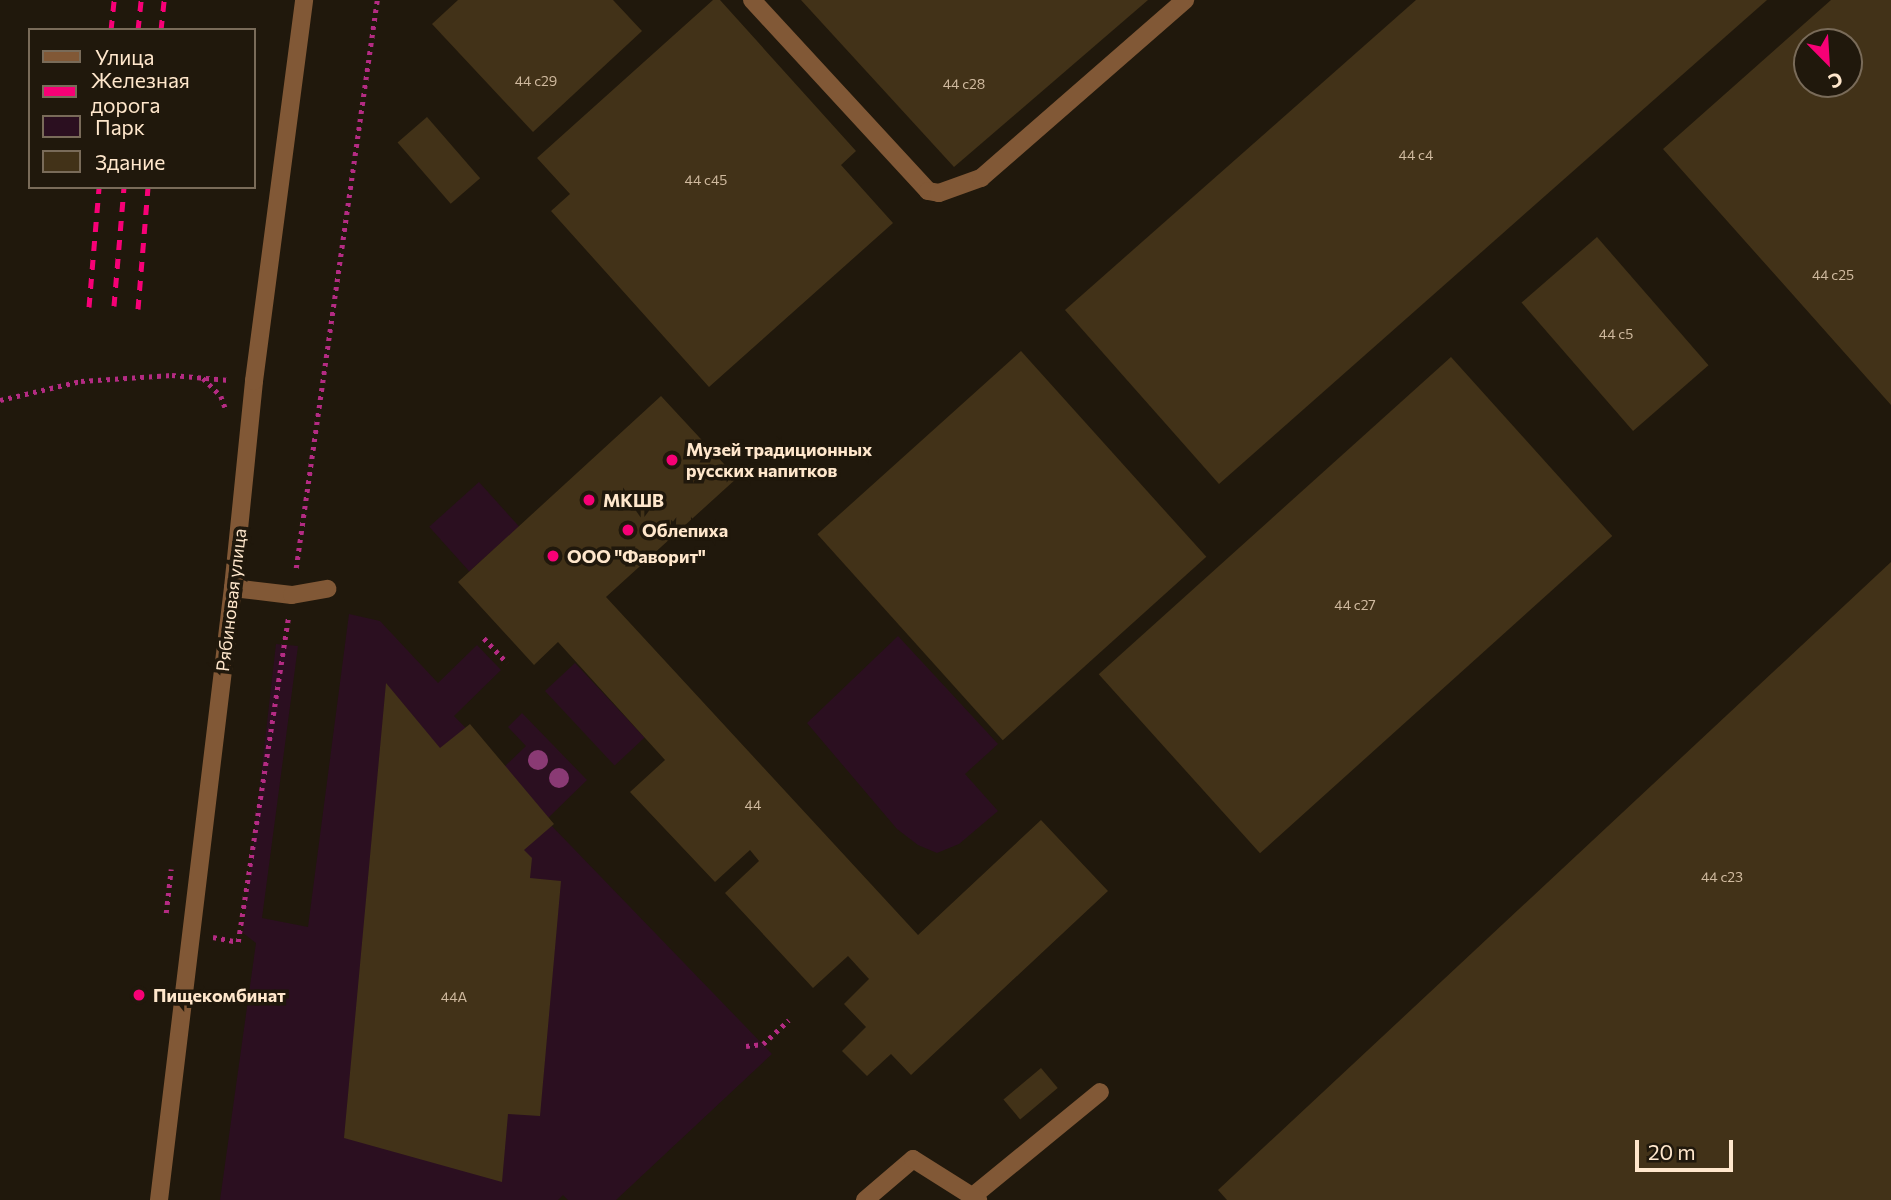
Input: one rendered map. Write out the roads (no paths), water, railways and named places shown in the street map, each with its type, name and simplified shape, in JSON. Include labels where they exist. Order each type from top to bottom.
[{"type":"street","name":"Рябиновая улица","points":[[159,1200],[233,588],[256,368],[304,0]]},
{"type":"street","points":[[752,0],[928,191],[939,193],[981,178],[1185,0]]},
{"type":"street","points":[[233,588],[292,595],[327,589]]},
{"type":"street","points":[[865,1200],[913,1159],[975,1198],[1100,1092]]},
{"type":"railway","points":[[111,28],[114,0]]},
{"type":"railway","points":[[138,28],[141,0]]},
{"type":"railway","points":[[161,28],[164,0]]},
{"type":"railway","points":[[89,307],[99,189]]},
{"type":"railway","points":[[114,306],[124,189]]},
{"type":"railway","points":[[138,309],[148,189]]},
{"type":"place","name":"Музей традиционных русских напитков","points":[[672,460]]},
{"type":"place","name":"МКШВ","points":[[589,500]]},
{"type":"place","name":"Облепиха","points":[[628,530]]},
{"type":"place","name":"ООО \"Фаворит\"","points":[[553,556]]},
{"type":"place","name":"Пищекомбинат","points":[[139,995]]}]
